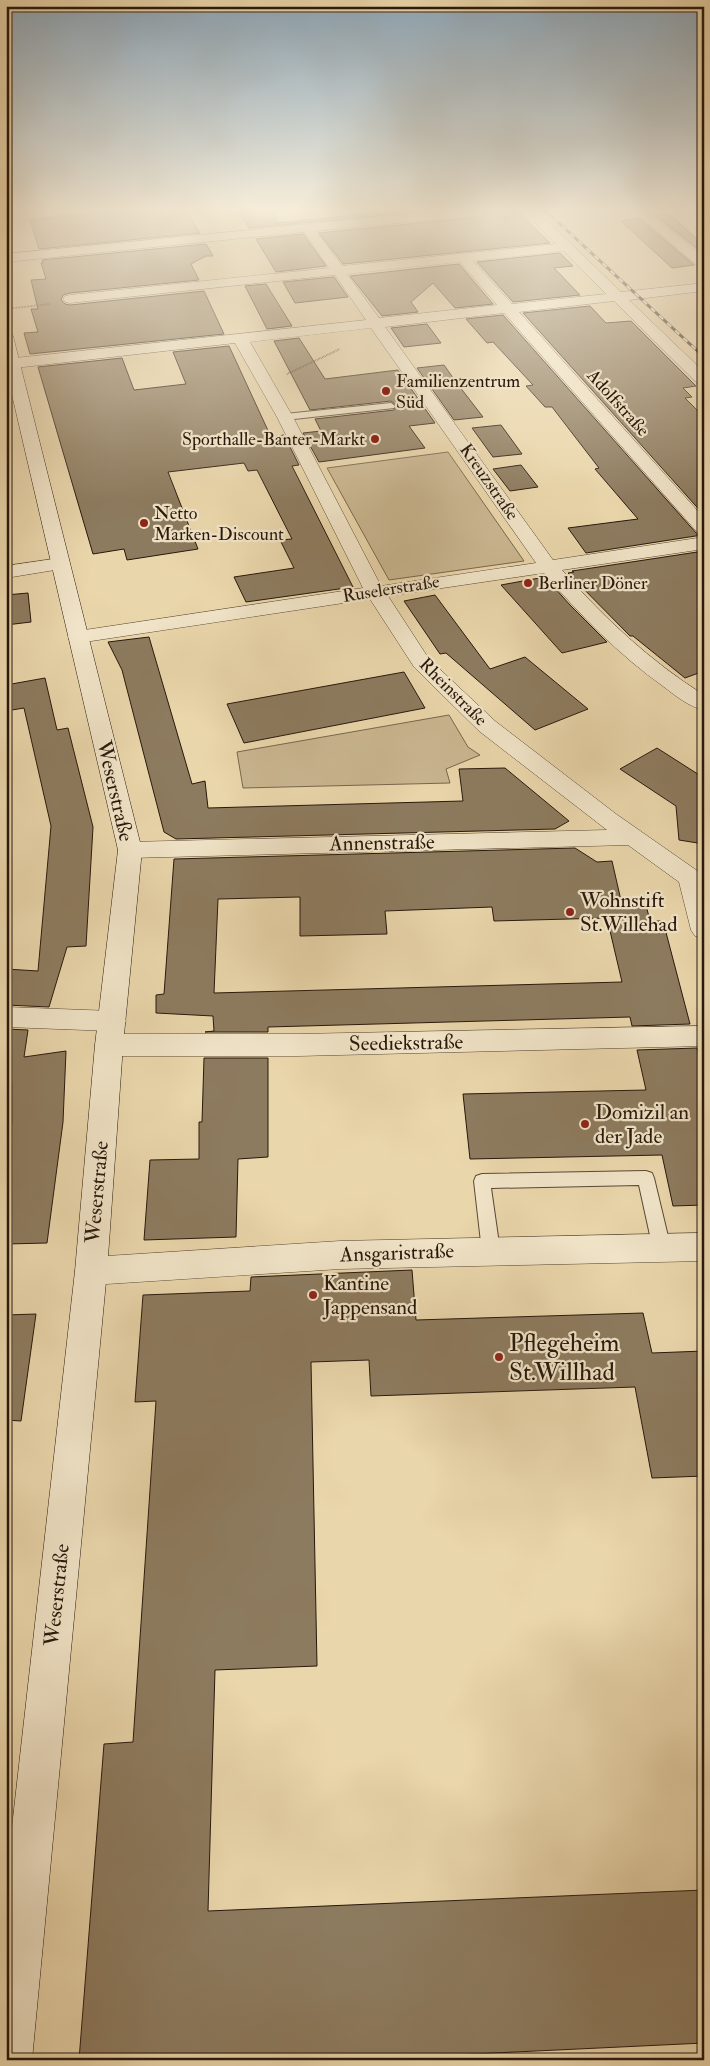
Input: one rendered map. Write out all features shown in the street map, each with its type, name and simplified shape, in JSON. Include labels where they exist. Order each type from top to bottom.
[{"type":"street","name":"Kreuzstraße","points":[[366,307],[547,565],[578,602],[616,638],[658,672],[704,704]]},
{"type":"street","points":[[8,355],[240,338],[523,307]]},
{"type":"street","points":[[630,307],[704,381]]},
{"type":"street","name":"Adolfstraße","points":[[508,309],[704,529]]},
{"type":"street","name":"Rheinstraße","points":[[240,338],[285,417],[375,592],[421,663],[486,726],[634,837],[697,874],[704,930]]},
{"type":"street","name":"Weserstraße","points":[[8,355],[130,850],[111,1033],[91,1271],[9,2060]]},
{"type":"street","name":"Ruselerstraße","points":[[78,637],[547,565],[704,544]]},
{"type":"street","points":[[6,572],[60,564]]},
{"type":"street","name":"Annenstraße","points":[[130,850],[634,837]]},
{"type":"street","name":"Seediekstraße","points":[[6,1017],[111,1033],[298,1045],[704,1036]]},
{"type":"street","name":"Ansgaristraße","points":[[91,1271],[340,1255],[704,1247]]},
{"type":"lane","points":[[285,417],[391,406]]},
{"type":"lane","points":[[491,1251],[482,1181],[646,1178],[662,1248]]},
{"type":"path","points":[[6,309],[20,307]]},
{"type":"path","points":[[262,377],[290,374],[344,348]]},
{"type":"shaded area","points":[[448,452],[524,561],[389,580],[327,468]]},
{"type":"shaded area","points":[[449,715],[468,747],[480,755],[446,769],[450,783],[243,788],[237,752]]},
{"type":"building","points":[[38,307],[212,307],[224,334],[30,354],[24,333],[38,332],[31,309],[38,309]]},
{"type":"building","points":[[256,307],[280,307],[292,326],[267,329]]},
{"type":"building","points":[[375,307],[415,307],[418,312],[382,316]]},
{"type":"building","points":[[591,307],[606,323],[631,321],[696,386],[683,388],[692,397],[685,398],[704,417],[704,515],[523,313]]},
{"type":"building","points":[[503,315],[697,534],[702,535],[586,553],[568,528],[638,519],[595,469],[599,468],[552,407],[545,407],[526,386],[533,385],[493,342],[487,343],[466,319]]},
{"type":"building","points":[[427,324],[441,343],[404,347],[391,328]]},
{"type":"building","points":[[299,338],[325,379],[398,370],[435,423],[409,426],[425,448],[319,462],[303,433],[321,431],[315,419],[394,410],[397,406],[391,401],[310,410],[274,341]]},
{"type":"building","points":[[229,346],[271,437],[284,435],[299,465],[292,466],[353,587],[246,602],[234,577],[294,568],[280,540],[292,539],[257,470],[248,471],[244,463],[168,472],[198,549],[127,560],[124,549],[93,554],[38,367],[122,358],[134,390],[186,384],[173,352]]},
{"type":"building","points":[[444,365],[483,417],[454,420],[417,368]]},
{"type":"building","points":[[501,425],[522,454],[493,457],[472,428]]},
{"type":"building","points":[[521,465],[538,487],[510,491],[493,469]]},
{"type":"building","points":[[704,551],[704,671],[685,678],[633,636],[630,636],[568,573],[574,572],[572,571]]},
{"type":"building","points":[[545,577],[607,642],[562,653],[501,585]]},
{"type":"building","points":[[28,593],[31,622],[6,625],[6,595]]},
{"type":"building","points":[[435,595],[490,669],[525,657],[588,709],[535,730],[446,653],[440,654],[404,601]]},
{"type":"building","points":[[149,637],[192,784],[205,781],[208,808],[463,801],[459,769],[505,768],[569,821],[555,829],[176,839],[164,832],[122,670],[108,642]]},
{"type":"building","points":[[404,672],[425,708],[244,743],[227,704]]},
{"type":"building","points":[[45,678],[57,730],[68,728],[93,827],[86,946],[67,947],[49,1007],[6,1005],[6,969],[38,971],[51,826],[24,708],[6,711],[6,685]]},
{"type":"building","points":[[657,748],[704,778],[704,844],[679,840],[676,806],[620,769]]},
{"type":"building","points":[[575,848],[597,862],[612,861],[622,905],[646,905],[650,921],[663,921],[690,1024],[632,1026],[630,1017],[268,1027],[268,1032],[205,1032],[214,1031],[213,1016],[156,1013],[156,995],[164,994],[174,859]],"holes":[[[300,897],[300,936],[387,934],[385,911],[492,907],[494,921],[607,918],[622,982],[214,993],[218,899]]]},
{"type":"building","points":[[6,1029],[28,1030],[24,1057],[66,1051],[63,1122],[47,1243],[6,1244],[6,1162],[12,1123],[12,1083],[6,1083]]},
{"type":"building","name":"Domizil an der Jade","points":[[697,1048],[704,1069],[704,1205],[673,1206],[662,1155],[470,1159],[463,1094],[646,1090],[637,1050]]},
{"type":"building","points":[[204,1058],[268,1058],[268,1157],[238,1159],[236,1237],[144,1240],[150,1160],[199,1159],[199,1122],[202,1122]]},
{"type":"building","points":[[412,1270],[416,1320],[643,1313],[652,1353],[704,1351],[704,1476],[652,1478],[635,1387],[371,1396],[369,1360],[311,1362],[317,1666],[215,1670],[208,1911],[704,1890],[704,2043],[347,2060],[79,2060],[104,1744],[133,1742],[156,1401],[135,1402],[143,1295],[250,1291],[251,1277]]},
{"type":"building","points":[[36,1314],[21,1421],[6,1420],[6,1315]]},
{"type":"railway","points":[[650,307],[704,357]]},
{"type":"place","name":"Familienzentrum Süd","points":[[386,391]]},
{"type":"place","name":"Sporthalle-Banter-Markt","points":[[375,439]]},
{"type":"place","name":"Netto Marken-Discount","points":[[144,523]]},
{"type":"place","name":"Berliner Döner","points":[[528,583]]},
{"type":"place","name":"Wohnstift St.Willehad","points":[[570,912]]},
{"type":"place","name":"Domizil an der Jade","points":[[585,1124]]},
{"type":"place","name":"Kantine Jappensand","points":[[313,1295]]},
{"type":"place","name":"Pflegeheim St.Willhad","points":[[499,1357]]}]
